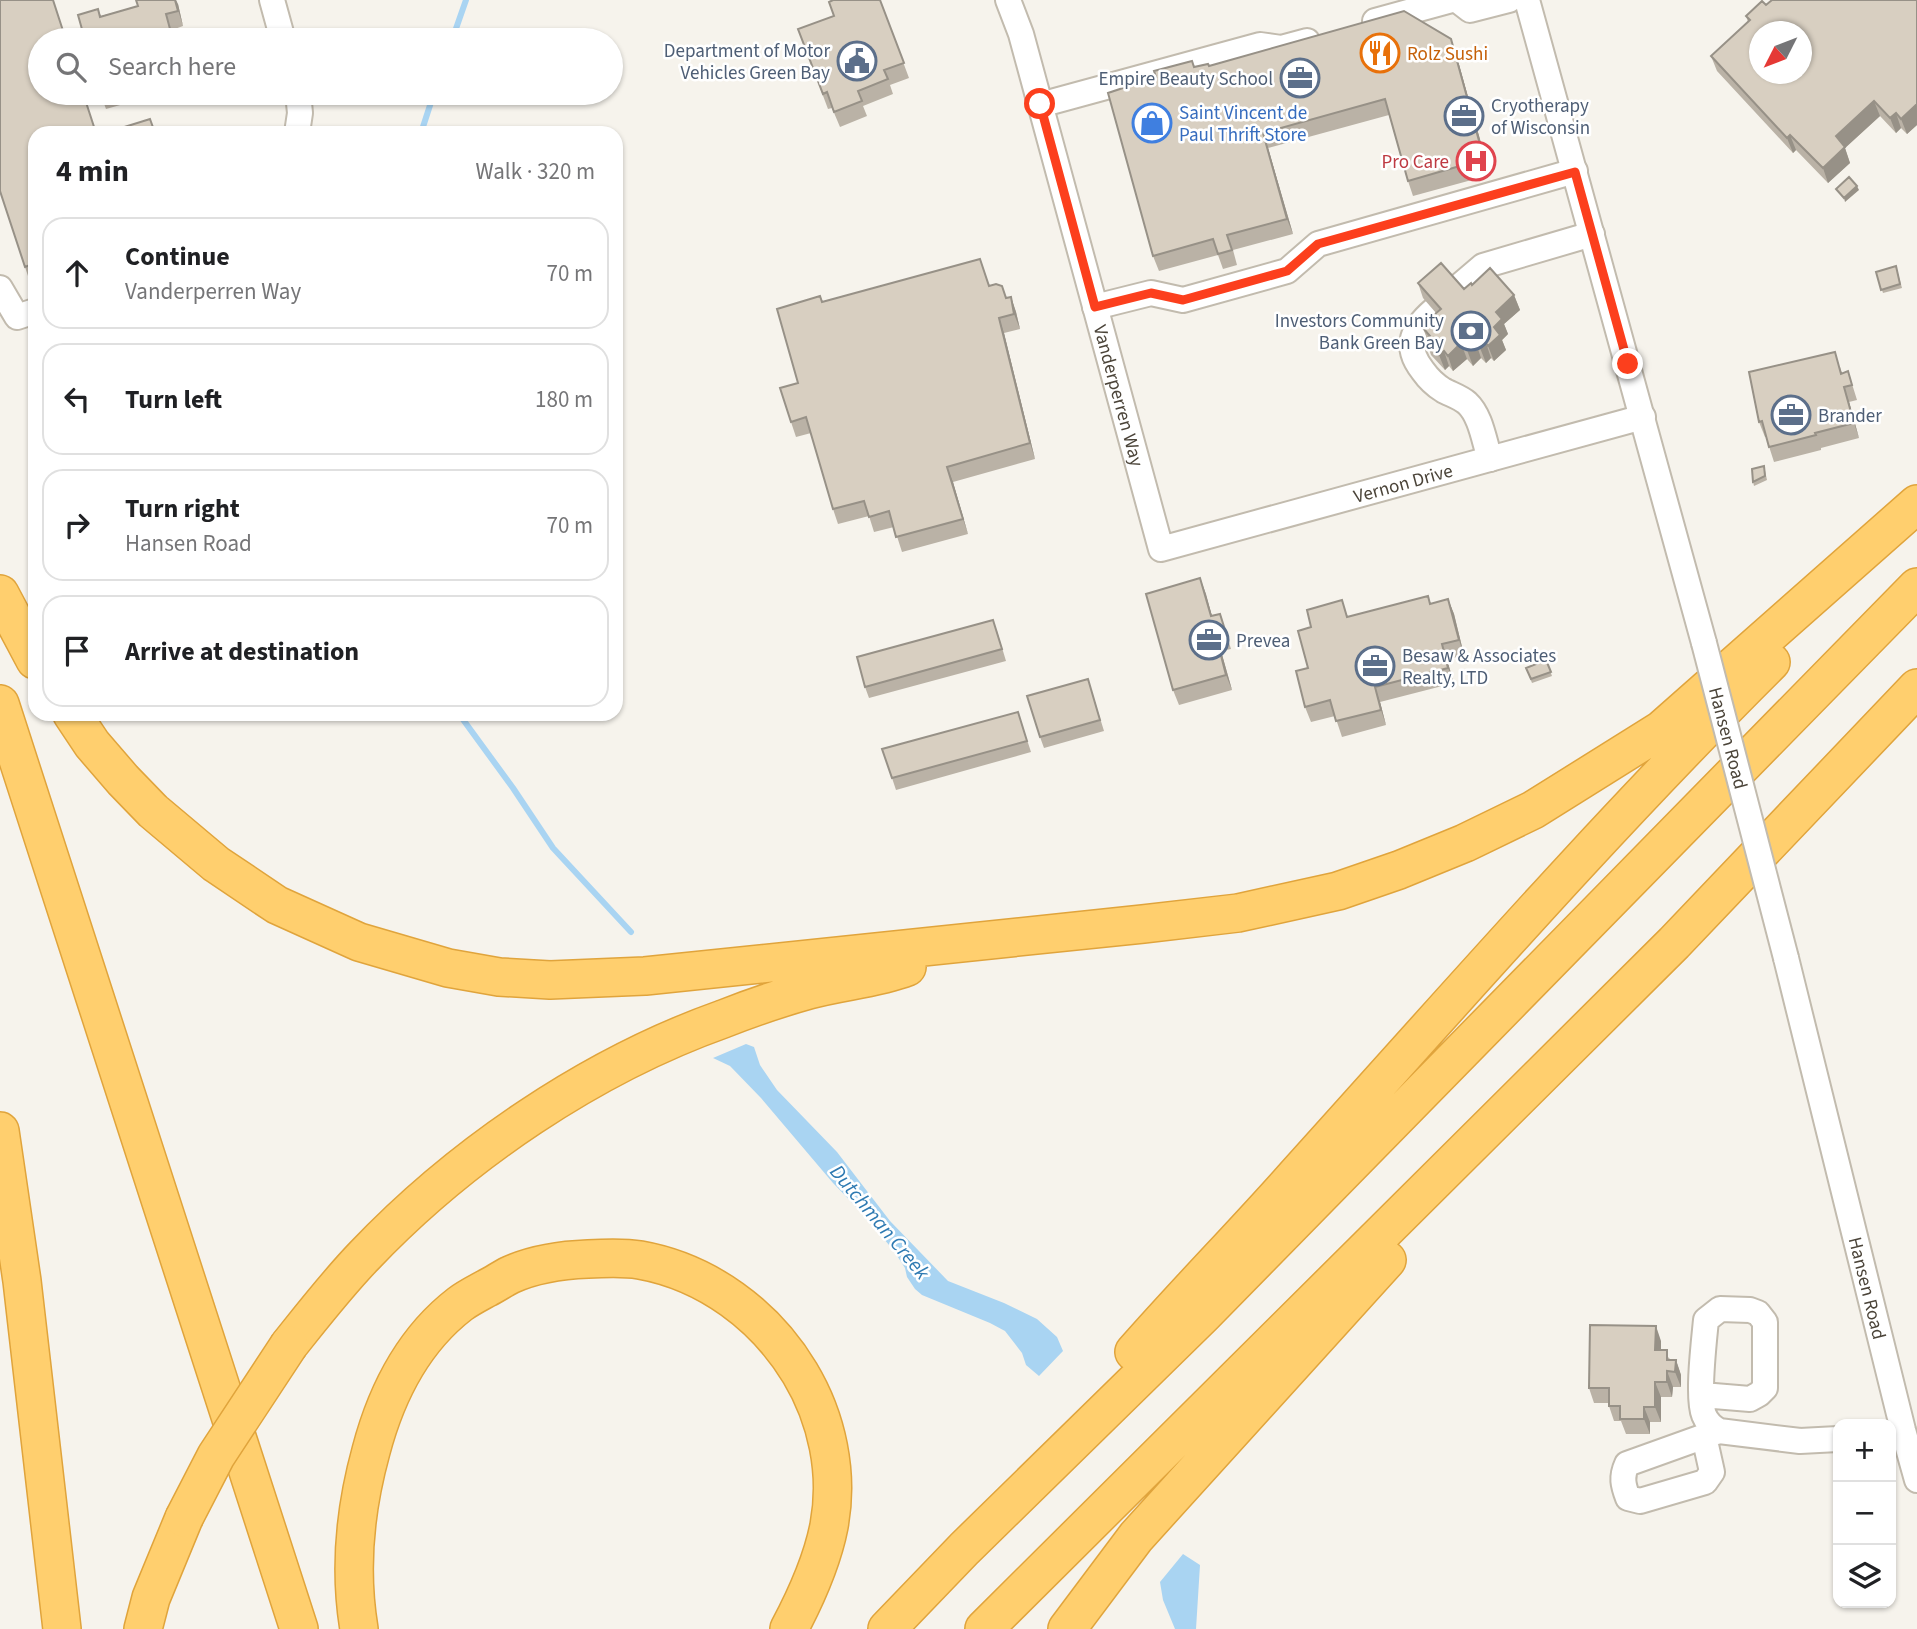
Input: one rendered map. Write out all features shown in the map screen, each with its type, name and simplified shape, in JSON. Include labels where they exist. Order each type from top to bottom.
[{"type":"highway","points":[[77,721],[92,744],[153,811],[216,864],[277,905],[359,942],[448,968],[550,981],[645,976],[1238,913],[1338,891],[1399,870],[1465,843],[1533,810],[1661,730],[1915,506]]},
{"type":"highway","points":[[964,1549],[1173,1306],[1287,1185],[1506,941],[1742,691],[1850,585],[1915,506]]},
{"type":"highway","points":[[887,1629],[964,1549],[1203,1315],[1917,587]]},
{"type":"highway","points":[[0,594],[28,647]]},
{"type":"highway","points":[[1067,1629],[1136,1537],[1674,943],[1917,688]]},
{"type":"highway","points":[[0,704],[299,1629]]},
{"type":"highway","points":[[143,1629],[151,1598],[184,1518],[216,1457],[289,1345],[365,1255],[439,1185],[478,1154],[548,1106],[630,1057],[721,1019],[796,994],[899,970],[984,939]]},
{"type":"highway","points":[[984,1629],[1674,943]]},
{"type":"highway","points":[[0,1132],[22,1281],[62,1629]]},
{"type":"highway","points":[[359,1629],[354,1544],[362,1484],[380,1418],[401,1371],[433,1329],[461,1304],[512,1274],[546,1263],[606,1258],[639,1260],[675,1269],[720,1290],[749,1311],[773,1335],[810,1390],[823,1421],[829,1449],[829,1525],[804,1600],[789,1629]]},
{"type":"highway","points":[[33,1372],[30,1545],[37,1629]]},
{"type":"street","points":[[272,0],[280,28]]},
{"type":"street","name":"Vanderperren Way","points":[[1008,0],[1021,34],[1161,549]]},
{"type":"street","points":[[1040,104],[1260,45],[1281,48],[1455,0],[1470,10],[1509,0]]},
{"type":"street","name":"Hansen Road","points":[[1527,0],[1704,643],[1917,1480]]},
{"type":"street","points":[[298,126],[299,105]]},
{"type":"street","points":[[1095,307],[1151,293],[1183,300],[1287,271],[1318,244],[1575,172]]},
{"type":"street","points":[[1457,289],[1483,266],[1592,234]]},
{"type":"street","points":[[0,288],[18,317],[28,313]]},
{"type":"street","points":[[1434,310],[1420,322],[1414,333],[1411,345],[1413,356],[1430,380],[1467,404],[1477,416],[1490,459]]},
{"type":"street","name":"Vernon Drive","points":[[1161,549],[1643,416]]},
{"type":"street","points":[[1702,1395],[1703,1414],[1711,1433],[1800,1441],[1833,1439]]},
{"type":"water","points":[[746,1044],[754,1047],[760,1065],[777,1090],[837,1152],[890,1221],[948,1281],[1037,1319],[1057,1337],[1063,1351],[1039,1376],[1026,1365],[1022,1353],[1005,1331],[922,1295],[915,1289],[894,1251],[864,1215],[833,1183],[761,1098],[730,1066],[713,1058]]},
{"type":"water","points":[[1183,1554],[1200,1565],[1196,1629],[1175,1629],[1163,1600],[1160,1582]]},
{"type":"building","points":[[0,0],[53,0],[62,28],[28,28],[28,105],[87,105],[94,126],[28,126],[28,266],[25,267],[0,191]]},
{"type":"building","points":[[136,0],[175,0],[178,11],[166,14],[170,28],[82,28],[78,15],[98,9],[100,17],[138,6]]},
{"type":"building","name":"Department of Motor Vehicles Green Bay","points":[[880,0],[904,63],[884,70],[888,79],[858,91],[862,101],[834,112],[827,92],[823,94],[798,29],[834,16],[829,2]]},
{"type":"building","points":[[1772,0],[1917,0],[1917,104],[1901,119],[1896,113],[1890,118],[1874,101],[1836,136],[1845,147],[1823,168],[1790,135],[1787,138],[1711,56],[1750,20],[1746,16],[1762,1],[1766,5]]},
{"type":"building","points":[[1404,11],[1451,39],[1484,159],[1408,181],[1385,99],[1263,133],[1287,219],[1227,235],[1232,250],[1218,254],[1213,239],[1153,256],[1108,93],[1156,77],[1154,71],[1192,61],[1194,67],[1209,66]]},
{"type":"building","points":[[150,119],[152,126],[128,126]]},
{"type":"building","points":[[1849,177],[1857,186],[1844,198],[1836,189]]},
{"type":"building","points":[[980,259],[989,286],[1002,286],[1006,298],[1011,297],[1014,314],[999,318],[1030,443],[947,467],[963,519],[896,537],[889,511],[869,517],[864,501],[833,509],[806,417],[791,422],[780,388],[798,383],[777,309],[820,296],[822,302]]},
{"type":"building","points":[[1441,263],[1464,289],[1490,268],[1514,295],[1496,312],[1502,319],[1494,327],[1500,335],[1488,346],[1486,343],[1480,348],[1476,343],[1467,350],[1461,343],[1448,356],[1444,351],[1439,355],[1426,340],[1430,336],[1423,328],[1441,309],[1418,283]]},
{"type":"building","points":[[1896,266],[1900,284],[1881,290],[1876,272]]},
{"type":"building","points":[[1835,352],[1841,374],[1848,371],[1852,385],[1844,387],[1854,423],[1769,447],[1762,421],[1759,422],[1749,372]]},
{"type":"building","points":[[1764,466],[1765,476],[1753,482],[1752,469]]},
{"type":"building","points":[[1200,578],[1211,616],[1220,614],[1226,633],[1216,636],[1226,675],[1173,690],[1146,594]]},
{"type":"building","points":[[1428,596],[1430,604],[1448,599],[1459,640],[1442,644],[1448,668],[1375,687],[1381,710],[1336,721],[1330,700],[1305,707],[1296,671],[1308,668],[1298,631],[1311,627],[1307,610],[1342,600],[1347,617]]},
{"type":"building","points":[[993,620],[1002,649],[865,687],[857,657]]},
{"type":"building","points":[[1546,660],[1551,672],[1531,679],[1526,668]]},
{"type":"building","points":[[1088,679],[1100,720],[1040,737],[1027,696]]},
{"type":"building","points":[[1018,712],[1027,741],[892,778],[882,749]]},
{"type":"building","points":[[1590,1325],[1656,1326],[1655,1350],[1667,1350],[1667,1360],[1676,1360],[1675,1372],[1667,1371],[1667,1382],[1655,1382],[1655,1407],[1644,1407],[1644,1419],[1620,1419],[1620,1406],[1609,1406],[1609,1388],[1589,1388]]},
{"type":"waterway","name":"Dutchman Creek","points":[[456,28],[466,0]]},
{"type":"waterway","name":"Dutchman Creek","points":[[423,126],[430,105]]},
{"type":"waterway","name":"Dutchman Creek","points":[[464,721],[553,848],[631,932]]},
{"type":"place","name":"Rolz Sushi","points":[[1380,53]]},
{"type":"place","name":"Department of Motor Vehicles Green Bay","points":[[857,61]]},
{"type":"place","name":"Empire Beauty School","points":[[1300,78]]},
{"type":"place","name":"Cryotherapy of Wisconsin","points":[[1464,116]]},
{"type":"place","name":"Saint Vincent de Paul Thrift Store","points":[[1152,123]]},
{"type":"place","name":"Pro Care","points":[[1476,161]]},
{"type":"place","name":"Investors Community Bank Green Bay","points":[[1471,331]]},
{"type":"place","name":"Brander","points":[[1791,415]]},
{"type":"place","name":"Prevea","points":[[1209,640]]},
{"type":"place","name":"Besaw & Associates Realty, LTD","points":[[1375,666]]},
{"type":"route","points":[[1040,104],[1095,307],[1151,293],[1183,300],[1287,271],[1318,244],[1575,172],[1628,364]]}]
